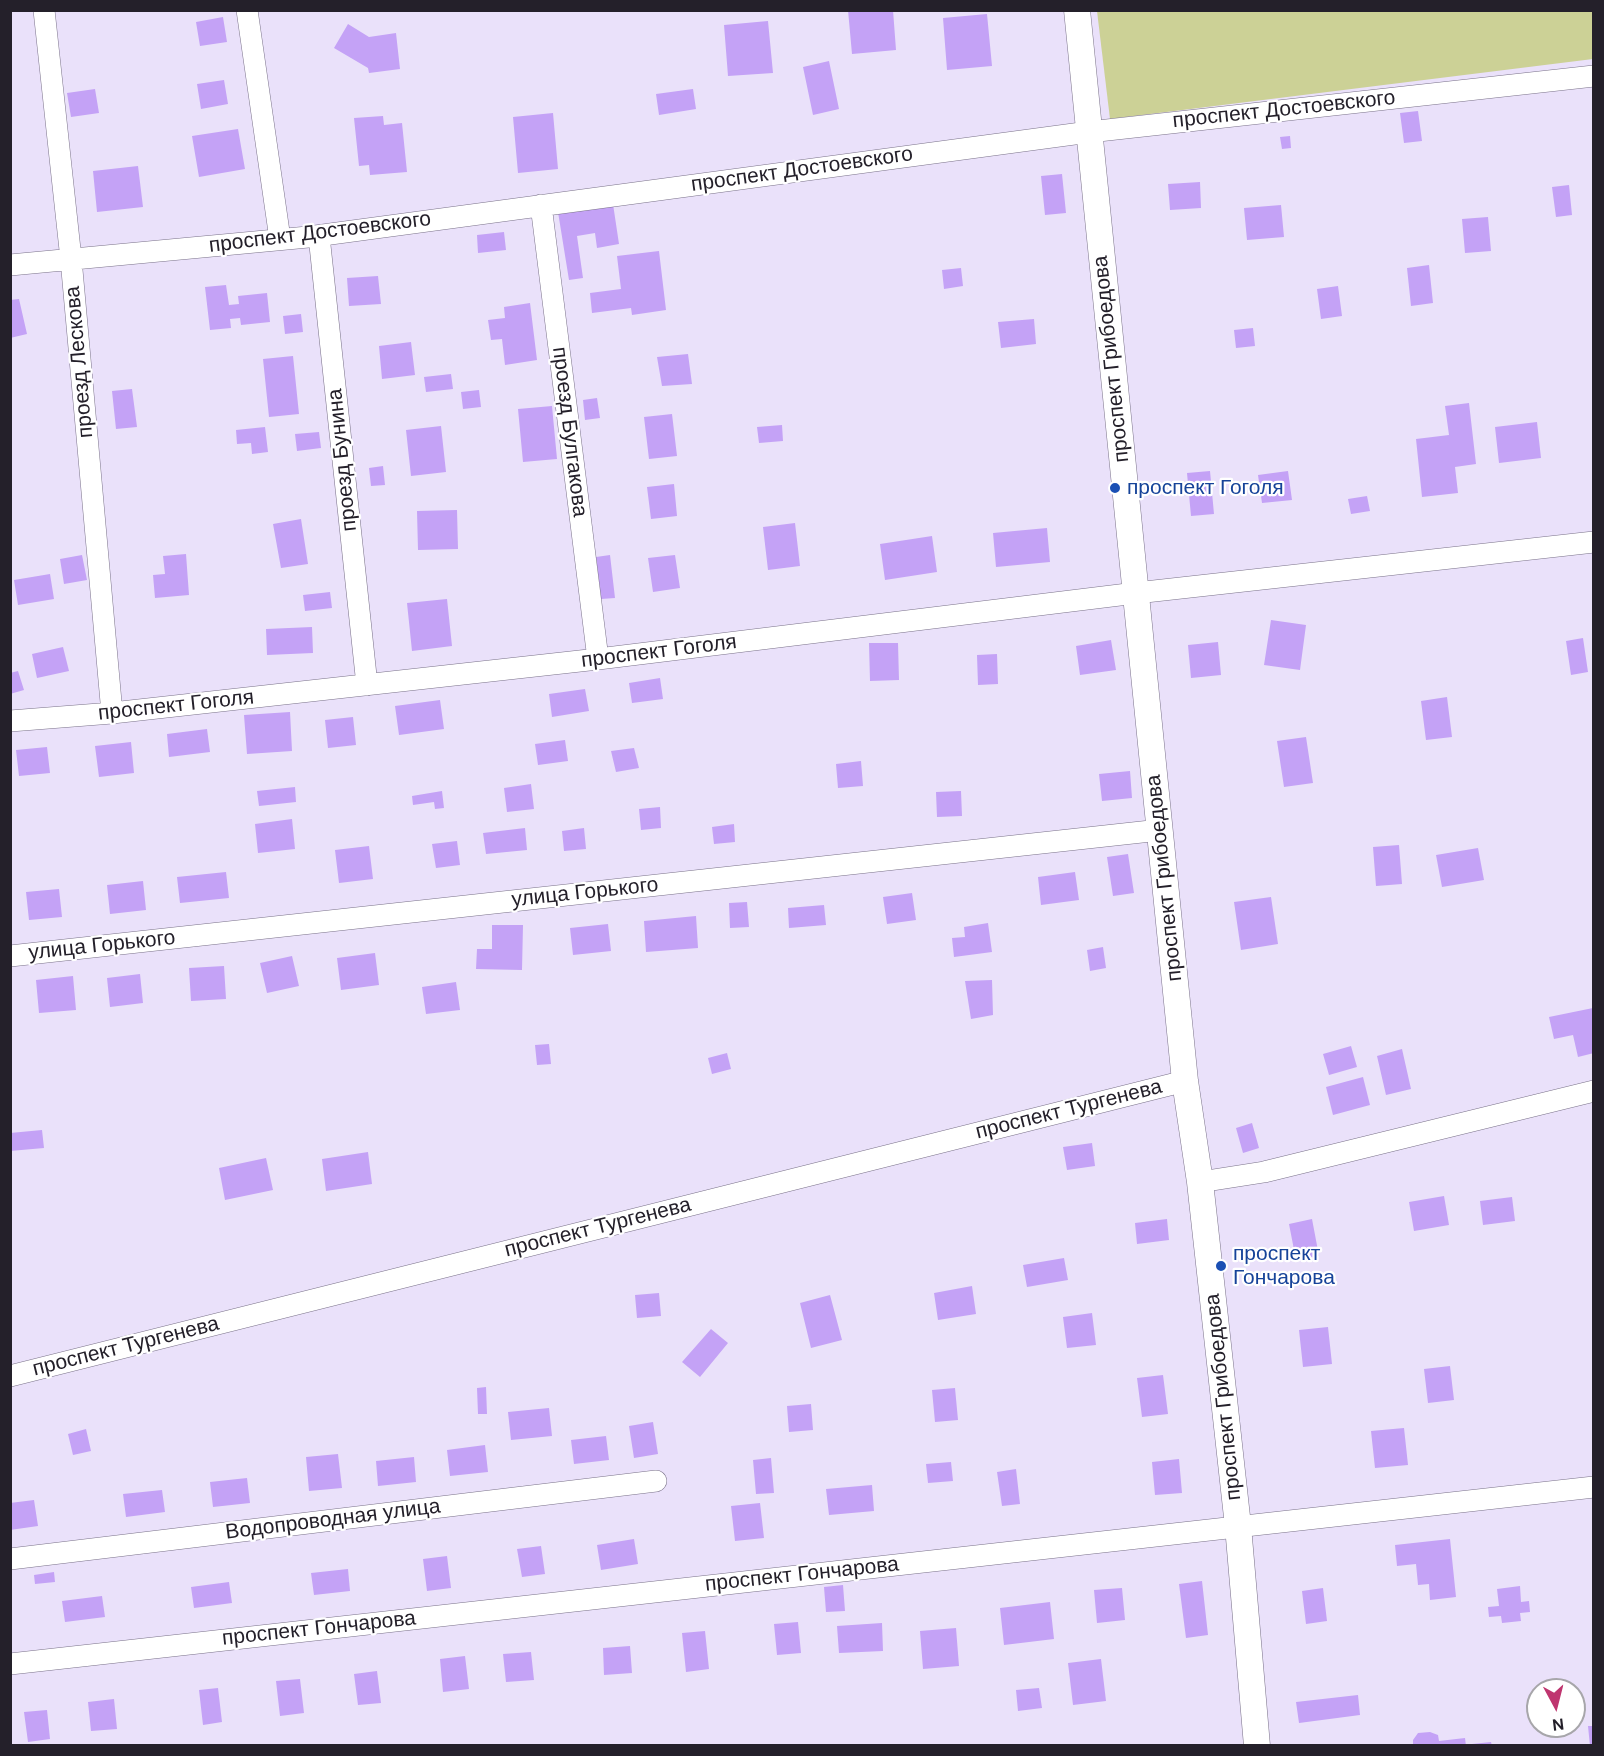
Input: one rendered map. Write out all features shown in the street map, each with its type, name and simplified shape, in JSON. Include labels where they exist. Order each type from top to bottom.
[{"type":"street","name":"проезд Лескова","points":[[44,10],[71,259],[112,713]]},
{"type":"street","points":[[247,10],[280,239]]},
{"type":"street","name":"проспект Грибоедова","points":[[1077,10],[1185,1081],[1200,1182],[1238,1526],[1257,1746]]},
{"type":"street","name":"проспект Достоевского","points":[[10,265],[320,236],[1089,132],[1593,76]]},
{"type":"street","name":"проезд Булгакова","points":[[541,205],[598,659]]},
{"type":"street","name":"проезд Бунина","points":[[320,236],[367,685]]},
{"type":"street","name":"проспект Гоголя","points":[[10,721],[112,713],[598,659],[1136,593],[1593,542]]},
{"type":"street","name":"улица Горького","points":[[10,956],[1160,830]]},
{"type":"street","name":"проспект Тургенева","points":[[10,1376],[1185,1081]]},
{"type":"street","points":[[1200,1182],[1264,1172],[1593,1091]]},
{"type":"street","name":"Водопроводная улица","points":[[10,1559],[656,1481]]},
{"type":"street","name":"проспект Гончарова","points":[[10,1664],[1593,1487]]},
{"type":"green space","points":[[1097,11],[1593,11],[1593,59],[1110,119]]},
{"type":"building","points":[[848,10],[893,10],[896,50],[852,54]]},
{"type":"building","points":[[987,14],[992,66],[947,70],[943,18]]},
{"type":"building","points":[[223,17],[227,42],[200,46],[196,22]]},
{"type":"building","points":[[768,21],[773,73],[728,76],[724,25]]},
{"type":"building","points":[[348,24],[369,37],[396,33],[400,69],[369,73],[368,68],[334,48]]},
{"type":"building","points":[[829,61],[839,109],[813,115],[803,67]]},
{"type":"building","points":[[224,80],[228,104],[201,109],[197,84]]},
{"type":"building","points":[[95,89],[99,113],[71,117],[67,93]]},
{"type":"building","points":[[693,89],[696,109],[659,115],[656,94]]},
{"type":"building","points":[[1418,111],[1422,141],[1404,143],[1400,113]]},
{"type":"building","points":[[553,113],[558,169],[518,173],[513,117]]},
{"type":"building","points":[[383,116],[384,125],[402,123],[407,172],[370,175],[369,165],[359,166],[354,118]]},
{"type":"building","points":[[238,129],[245,169],[199,177],[192,136]]},
{"type":"building","points":[[1290,136],[1291,148],[1282,149],[1280,137]]},
{"type":"building","points":[[138,166],[143,207],[97,212],[93,171]]},
{"type":"building","points":[[1062,174],[1066,213],[1045,215],[1041,176]]},
{"type":"building","points":[[1200,182],[1201,208],[1170,210],[1168,184]]},
{"type":"building","points":[[1569,185],[1572,215],[1556,217],[1552,187]]},
{"type":"building","points":[[613,204],[619,244],[597,248],[595,233],[577,236],[583,278],[569,280],[558,212]]},
{"type":"building","points":[[1281,205],[1284,237],[1247,240],[1244,208]]},
{"type":"building","points":[[1488,217],[1491,251],[1465,253],[1462,219]]},
{"type":"building","points":[[504,232],[506,250],[478,253],[477,235]]},
{"type":"building","points":[[659,251],[666,310],[632,315],[631,308],[592,313],[590,293],[621,289],[617,256]]},
{"type":"building","points":[[1429,265],[1433,303],[1411,306],[1407,268]]},
{"type":"building","points":[[961,268],[963,286],[944,289],[942,270]]},
{"type":"building","points":[[378,276],[381,304],[349,306],[347,278]]},
{"type":"building","points":[[226,285],[229,305],[239,304],[238,296],[267,293],[270,322],[241,325],[240,318],[230,319],[231,328],[210,330],[205,287]]},
{"type":"building","points":[[1338,286],[1342,316],[1321,319],[1317,289]]},
{"type":"building","points":[[19,299],[27,334],[10,338],[10,300]]},
{"type":"building","points":[[530,303],[537,360],[505,365],[502,339],[491,340],[488,320],[505,318],[504,307]]},
{"type":"building","points":[[301,314],[303,332],[285,334],[283,316]]},
{"type":"building","points":[[1034,319],[1036,344],[1001,348],[998,322]]},
{"type":"building","points":[[1253,328],[1255,346],[1236,348],[1234,330]]},
{"type":"building","points":[[411,342],[415,375],[382,379],[379,346]]},
{"type":"building","points":[[688,354],[692,384],[662,386],[657,357]]},
{"type":"building","points":[[293,356],[299,414],[269,417],[263,359]]},
{"type":"building","points":[[451,374],[453,389],[426,392],[424,377]]},
{"type":"building","points":[[132,389],[137,427],[116,429],[112,391]]},
{"type":"building","points":[[479,390],[481,407],[463,409],[461,392]]},
{"type":"building","points":[[597,398],[600,418],[585,420],[583,400]]},
{"type":"building","points":[[1469,403],[1476,464],[1455,467],[1458,493],[1422,497],[1416,439],[1449,435],[1445,406]]},
{"type":"building","points":[[552,406],[557,459],[523,462],[518,409]]},
{"type":"building","points":[[672,414],[677,456],[649,459],[644,417]]},
{"type":"building","points":[[1537,422],[1541,458],[1499,463],[1495,427]]},
{"type":"building","points":[[782,425],[783,441],[759,443],[757,427]]},
{"type":"building","points":[[441,426],[446,472],[411,476],[406,430]]},
{"type":"building","points":[[265,427],[268,452],[252,454],[251,443],[237,444],[236,430]]},
{"type":"building","points":[[319,432],[321,448],[297,451],[295,434]]},
{"type":"building","points":[[383,466],[385,485],[371,486],[369,468]]},
{"type":"building","points":[[1210,471],[1214,514],[1191,516],[1187,473]]},
{"type":"building","points":[[1288,471],[1292,500],[1262,503],[1258,475]]},
{"type":"building","points":[[674,484],[677,516],[651,519],[647,487]]},
{"type":"building","points":[[1367,496],[1370,511],[1351,514],[1348,499]]},
{"type":"building","points":[[457,510],[458,549],[418,550],[417,511]]},
{"type":"building","points":[[301,519],[308,564],[281,568],[273,524]]},
{"type":"building","points":[[795,523],[800,566],[768,570],[763,527]]},
{"type":"building","points":[[1047,528],[1050,562],[996,567],[993,533]]},
{"type":"building","points":[[932,536],[937,572],[885,580],[880,544]]},
{"type":"building","points":[[186,554],[189,595],[155,598],[153,575],[165,574],[163,556]]},
{"type":"building","points":[[82,555],[87,580],[64,584],[60,559]]},
{"type":"building","points":[[610,555],[615,598],[601,599],[596,557]]},
{"type":"building","points":[[675,555],[680,588],[653,592],[648,558]]},
{"type":"building","points":[[50,574],[54,599],[18,605],[14,580]]},
{"type":"building","points":[[330,592],[332,608],[305,611],[303,595]]},
{"type":"building","points":[[447,599],[452,646],[412,651],[407,603]]},
{"type":"building","points":[[1271,620],[1306,625],[1300,670],[1264,665]]},
{"type":"building","points":[[312,627],[313,653],[267,655],[266,629]]},
{"type":"building","points":[[1583,638],[1588,672],[1571,675],[1566,641]]},
{"type":"building","points":[[1111,640],[1116,670],[1080,675],[1076,646]]},
{"type":"building","points":[[1218,642],[1221,675],[1191,678],[1188,645]]},
{"type":"building","points":[[869,643],[898,643],[899,680],[870,681]]},
{"type":"building","points":[[63,647],[69,671],[37,678],[32,654]]},
{"type":"building","points":[[997,654],[998,684],[978,685],[977,655]]},
{"type":"building","points":[[18,671],[24,690],[10,694],[10,673]]},
{"type":"building","points":[[660,678],[663,699],[632,703],[629,683]]},
{"type":"building","points":[[585,689],[589,711],[552,717],[549,694]]},
{"type":"building","points":[[1447,697],[1452,737],[1426,740],[1421,701]]},
{"type":"building","points":[[440,700],[444,729],[399,735],[395,706]]},
{"type":"building","points":[[290,712],[292,751],[247,754],[244,715]]},
{"type":"building","points":[[353,717],[356,745],[328,748],[325,720]]},
{"type":"building","points":[[207,729],[210,752],[169,757],[167,734]]},
{"type":"building","points":[[1306,737],[1313,783],[1284,787],[1277,741]]},
{"type":"building","points":[[565,740],[568,761],[538,765],[535,744]]},
{"type":"building","points":[[131,742],[134,773],[99,777],[95,746]]},
{"type":"building","points":[[47,747],[50,773],[19,776],[16,750]]},
{"type":"building","points":[[634,748],[639,768],[616,772],[611,751]]},
{"type":"building","points":[[861,761],[863,786],[838,788],[836,764]]},
{"type":"building","points":[[1130,771],[1132,798],[1102,801],[1099,774]]},
{"type":"building","points":[[531,784],[534,809],[507,812],[504,788]]},
{"type":"building","points":[[295,787],[296,802],[259,806],[257,791]]},
{"type":"building","points":[[442,791],[444,808],[435,809],[434,802],[413,805],[412,796]]},
{"type":"building","points":[[961,791],[962,816],[937,817],[936,792]]},
{"type":"building","points":[[660,807],[661,828],[641,830],[639,809]]},
{"type":"building","points":[[292,819],[295,849],[258,853],[255,824]]},
{"type":"building","points":[[734,824],[735,842],[714,844],[712,827]]},
{"type":"building","points":[[525,828],[527,850],[486,854],[483,833]]},
{"type":"building","points":[[584,828],[586,849],[564,851],[562,831]]},
{"type":"building","points":[[457,841],[460,865],[436,868],[432,844]]},
{"type":"building","points":[[1399,845],[1402,884],[1376,886],[1373,847]]},
{"type":"building","points":[[369,846],[373,879],[339,883],[335,850]]},
{"type":"building","points":[[1478,848],[1484,880],[1442,887],[1436,855]]},
{"type":"building","points":[[1128,854],[1134,893],[1113,896],[1107,857]]},
{"type":"building","points":[[226,872],[229,898],[180,903],[177,877]]},
{"type":"building","points":[[1075,872],[1079,900],[1041,905],[1038,877]]},
{"type":"building","points":[[143,881],[146,910],[110,914],[107,885]]},
{"type":"building","points":[[59,889],[62,917],[29,920],[26,892]]},
{"type":"building","points":[[912,893],[916,920],[887,924],[883,897]]},
{"type":"building","points":[[1271,897],[1278,944],[1241,950],[1234,902]]},
{"type":"building","points":[[747,902],[749,927],[730,928],[729,903]]},
{"type":"building","points":[[824,905],[826,925],[789,928],[788,908]]},
{"type":"building","points":[[696,916],[698,948],[646,952],[644,921]]},
{"type":"building","points":[[988,923],[992,952],[954,957],[952,938],[965,937],[964,927]]},
{"type":"building","points":[[608,924],[611,951],[573,955],[570,928]]},
{"type":"building","points":[[492,925],[523,925],[522,970],[476,969],[477,949],[492,949]]},
{"type":"building","points":[[1103,947],[1106,968],[1090,971],[1087,950]]},
{"type":"building","points":[[375,953],[379,985],[341,990],[337,958]]},
{"type":"building","points":[[292,956],[299,986],[267,993],[260,963]]},
{"type":"building","points":[[224,966],[226,999],[191,1001],[189,968]]},
{"type":"building","points":[[140,974],[143,1003],[110,1007],[107,978]]},
{"type":"building","points":[[73,976],[76,1010],[39,1013],[36,980]]},
{"type":"building","points":[[992,980],[993,1015],[971,1019],[965,981]]},
{"type":"building","points":[[456,982],[460,1010],[426,1014],[422,987]]},
{"type":"building","points":[[1593,1008],[1594,1053],[1578,1057],[1573,1035],[1554,1039],[1549,1017]]},
{"type":"building","points":[[549,1044],[551,1064],[537,1065],[535,1045]]},
{"type":"building","points":[[1351,1046],[1357,1067],[1329,1075],[1323,1054]]},
{"type":"building","points":[[1402,1049],[1411,1089],[1386,1095],[1377,1056]]},
{"type":"building","points":[[727,1053],[731,1069],[712,1074],[708,1058]]},
{"type":"building","points":[[1363,1077],[1370,1105],[1333,1115],[1326,1087]]},
{"type":"building","points":[[1252,1123],[1259,1148],[1243,1153],[1236,1128]]},
{"type":"building","points":[[42,1130],[44,1148],[10,1151],[10,1133]]},
{"type":"building","points":[[1092,1143],[1095,1166],[1067,1170],[1063,1147]]},
{"type":"building","points":[[368,1152],[372,1184],[326,1191],[322,1159]]},
{"type":"building","points":[[266,1158],[273,1190],[225,1200],[219,1168]]},
{"type":"building","points":[[1444,1196],[1449,1225],[1414,1231],[1409,1202]]},
{"type":"building","points":[[1512,1197],[1515,1221],[1483,1225],[1480,1201]]},
{"type":"building","points":[[1167,1219],[1169,1240],[1137,1244],[1135,1223]]},
{"type":"building","points":[[1312,1219],[1319,1256],[1296,1260],[1289,1224]]},
{"type":"building","points":[[1064,1258],[1068,1280],[1027,1287],[1023,1265]]},
{"type":"building","points":[[972,1286],[976,1314],[938,1320],[934,1293]]},
{"type":"building","points":[[659,1293],[661,1316],[637,1318],[635,1295]]},
{"type":"building","points":[[830,1295],[842,1340],[811,1348],[800,1303]]},
{"type":"building","points":[[1092,1313],[1096,1345],[1067,1348],[1063,1317]]},
{"type":"building","points":[[1328,1327],[1332,1364],[1303,1367],[1299,1330]]},
{"type":"building","points":[[711,1329],[728,1343],[700,1377],[682,1362]]},
{"type":"building","points":[[1450,1366],[1454,1400],[1428,1403],[1424,1369]]},
{"type":"building","points":[[1163,1375],[1168,1414],[1142,1417],[1137,1378]]},
{"type":"building","points":[[486,1387],[487,1414],[478,1414],[477,1388]]},
{"type":"building","points":[[955,1388],[958,1420],[935,1422],[932,1390]]},
{"type":"building","points":[[811,1404],[813,1430],[789,1432],[787,1406]]},
{"type":"building","points":[[549,1408],[552,1436],[511,1440],[508,1412]]},
{"type":"building","points":[[653,1422],[658,1454],[634,1458],[629,1426]]},
{"type":"building","points":[[1404,1428],[1408,1465],[1375,1468],[1371,1431]]},
{"type":"building","points":[[86,1429],[91,1451],[73,1455],[68,1434]]},
{"type":"building","points":[[606,1436],[609,1460],[574,1464],[571,1440]]},
{"type":"building","points":[[485,1445],[488,1472],[450,1476],[447,1450]]},
{"type":"building","points":[[338,1454],[342,1488],[309,1491],[306,1457]]},
{"type":"building","points":[[414,1457],[416,1482],[378,1486],[376,1461]]},
{"type":"building","points":[[771,1458],[774,1493],[756,1494],[753,1460]]},
{"type":"building","points":[[1179,1459],[1182,1493],[1155,1495],[1152,1462]]},
{"type":"building","points":[[951,1462],[953,1481],[928,1483],[926,1464]]},
{"type":"building","points":[[1016,1469],[1020,1504],[1002,1506],[997,1472]]},
{"type":"building","points":[[247,1478],[250,1503],[213,1507],[210,1482]]},
{"type":"building","points":[[872,1485],[874,1511],[829,1515],[826,1489]]},
{"type":"building","points":[[162,1490],[165,1512],[126,1517],[123,1494]]},
{"type":"building","points":[[34,1500],[38,1526],[10,1530],[10,1503]]},
{"type":"building","points":[[760,1503],[764,1538],[735,1541],[731,1506]]},
{"type":"building","points":[[634,1539],[638,1564],[601,1570],[597,1545]]},
{"type":"building","points":[[1450,1539],[1456,1597],[1430,1600],[1429,1584],[1418,1585],[1416,1564],[1397,1566],[1395,1545]]},
{"type":"building","points":[[541,1546],[545,1574],[522,1577],[517,1549]]},
{"type":"building","points":[[447,1556],[451,1588],[427,1591],[423,1559]]},
{"type":"building","points":[[348,1569],[350,1591],[314,1595],[311,1573]]},
{"type":"building","points":[[54,1572],[55,1582],[35,1584],[34,1575]]},
{"type":"building","points":[[1202,1581],[1208,1635],[1186,1638],[1179,1584]]},
{"type":"building","points":[[229,1582],[232,1603],[194,1608],[191,1587]]},
{"type":"building","points":[[843,1585],[845,1611],[826,1612],[824,1587]]},
{"type":"building","points":[[1520,1586],[1521,1602],[1529,1601],[1530,1612],[1520,1613],[1521,1621],[1502,1623],[1501,1616],[1489,1617],[1488,1607],[1499,1606],[1497,1589]]},
{"type":"building","points":[[1122,1588],[1125,1620],[1097,1623],[1094,1590]]},
{"type":"building","points":[[1323,1588],[1327,1621],[1306,1624],[1302,1591]]},
{"type":"building","points":[[102,1596],[105,1617],[65,1622],[62,1601]]},
{"type":"building","points":[[1050,1602],[1054,1639],[1004,1645],[1000,1608]]},
{"type":"building","points":[[798,1622],[801,1653],[777,1655],[774,1624]]},
{"type":"building","points":[[882,1623],[883,1651],[839,1653],[837,1626]]},
{"type":"building","points":[[956,1628],[959,1666],[923,1669],[920,1631]]},
{"type":"building","points":[[705,1631],[709,1669],[686,1672],[682,1633]]},
{"type":"building","points":[[630,1646],[632,1673],[604,1675],[603,1648]]},
{"type":"building","points":[[531,1652],[534,1680],[506,1682],[503,1654]]},
{"type":"building","points":[[465,1656],[469,1689],[443,1692],[440,1659]]},
{"type":"building","points":[[1101,1659],[1106,1701],[1073,1705],[1068,1663]]},
{"type":"building","points":[[377,1671],[381,1703],[358,1705],[354,1674]]},
{"type":"building","points":[[300,1679],[304,1713],[280,1716],[276,1681]]},
{"type":"building","points":[[218,1688],[222,1722],[203,1725],[199,1690]]},
{"type":"building","points":[[1039,1688],[1042,1708],[1018,1711],[1016,1690]]},
{"type":"building","points":[[1358,1695],[1360,1715],[1299,1723],[1296,1702]]},
{"type":"building","points":[[114,1699],[117,1729],[91,1731],[88,1702]]},
{"type":"building","points":[[47,1710],[50,1739],[28,1742],[24,1712]]},
{"type":"building","points":[[1588,1726],[1594,1726],[1594,1746],[1590,1746]]},
{"type":"building","points":[[1430,1732],[1438,1735],[1439,1741],[1465,1738],[1466,1746],[1413,1746],[1413,1740],[1418,1733]]},
{"type":"building","points":[[1491,1742],[1492,1746],[1472,1746],[1472,1744]]},
{"type":"place","name":"проспект Гоголя","points":[[1115,488]]},
{"type":"place","name":"проспект Гончарова","points":[[1221,1266]]}]
